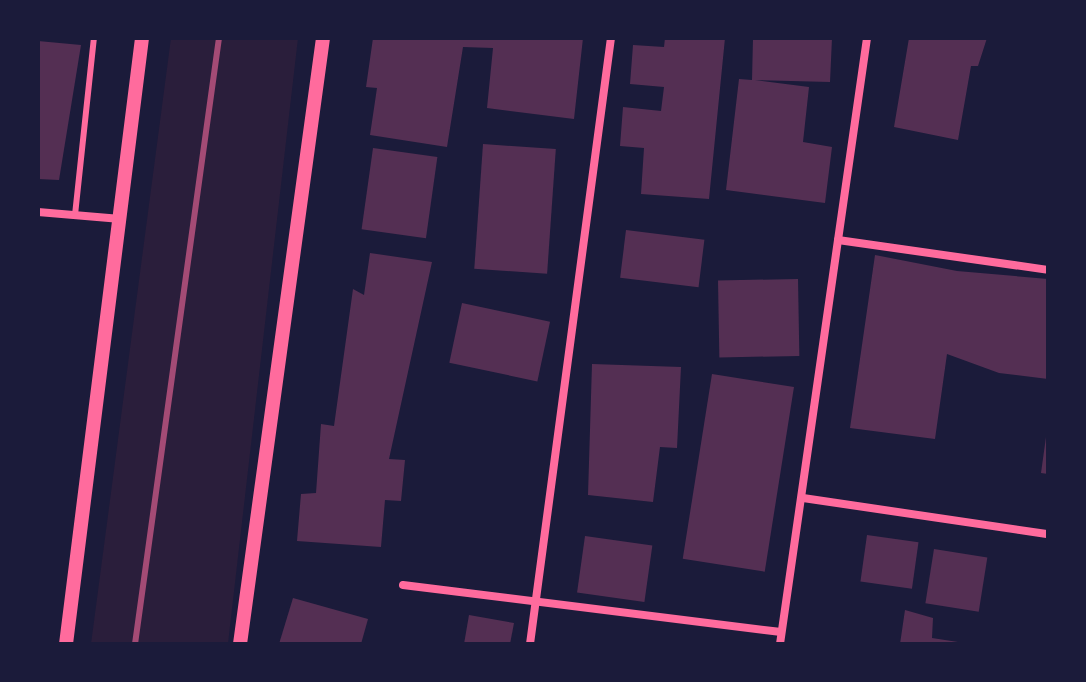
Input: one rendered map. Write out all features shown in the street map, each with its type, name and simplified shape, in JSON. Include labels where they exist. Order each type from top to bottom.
[{"type":"street","points":[[66,644],[142,38]]},
{"type":"street","points":[[240,644],[323,38]]},
{"type":"street","points":[[530,644],[611,38]]},
{"type":"street","points":[[780,644],[867,38]]},
{"type":"street","points":[[38,212],[121,219]]},
{"type":"street","points":[[838,240],[1048,270]]},
{"type":"street","points":[[803,498],[1048,534]]},
{"type":"street","points":[[403,585],[781,632]]},
{"type":"lane","points":[[75,215],[94,38]]},
{"type":"shaded area","points":[[171,38],[298,38],[228,644],[91,644]]},
{"type":"building","points":[[373,38],[583,38],[574,119],[487,108],[493,48],[463,47],[447,147],[370,135],[377,88],[366,87]]},
{"type":"building","points":[[665,38],[725,38],[709,199],[641,194],[644,148],[620,146],[623,107],[661,111],[664,87],[630,84],[633,45],[664,47]]},
{"type":"building","points":[[753,38],[832,38],[830,82],[755,80],[809,87],[803,142],[832,147],[825,203],[726,190],[739,79],[752,80]]},
{"type":"building","points":[[909,38],[987,38],[978,66],[971,66],[958,140],[894,127]]},
{"type":"building","points":[[38,41],[81,45],[59,180],[38,179]]},
{"type":"building","points":[[483,144],[556,149],[547,274],[474,269]]},
{"type":"building","points":[[373,148],[437,157],[426,238],[362,229]]},
{"type":"building","points":[[626,230],[704,240],[699,287],[620,278]]},
{"type":"building","points":[[370,253],[432,262],[389,459],[405,460],[401,501],[385,500],[381,547],[297,541],[301,494],[316,493],[321,424],[334,426],[353,289],[364,295]]},
{"type":"building","points":[[875,255],[957,271],[1048,279],[1048,379],[999,373],[947,354],[935,439],[850,428]]},
{"type":"building","points":[[798,279],[799,356],[719,357],[718,280]]},
{"type":"building","points":[[462,303],[550,322],[537,381],[449,363]]},
{"type":"building","points":[[592,364],[681,367],[677,448],[660,447],[653,502],[588,495]]},
{"type":"building","points":[[712,374],[794,387],[765,572],[683,559]]},
{"type":"building","points":[[1048,437],[1048,474],[1041,473]]},
{"type":"building","points":[[867,535],[918,542],[912,589],[860,582]]},
{"type":"building","points":[[585,536],[652,545],[644,602],[577,592]]},
{"type":"building","points":[[934,549],[987,557],[979,612],[925,603]]},
{"type":"building","points":[[293,598],[368,619],[361,644],[279,644]]},
{"type":"building","points":[[905,610],[933,618],[932,638],[971,644],[900,644]]},
{"type":"building","points":[[469,615],[514,623],[510,644],[464,644]]},
{"type":"railway","points":[[135,644],[219,38]]}]
